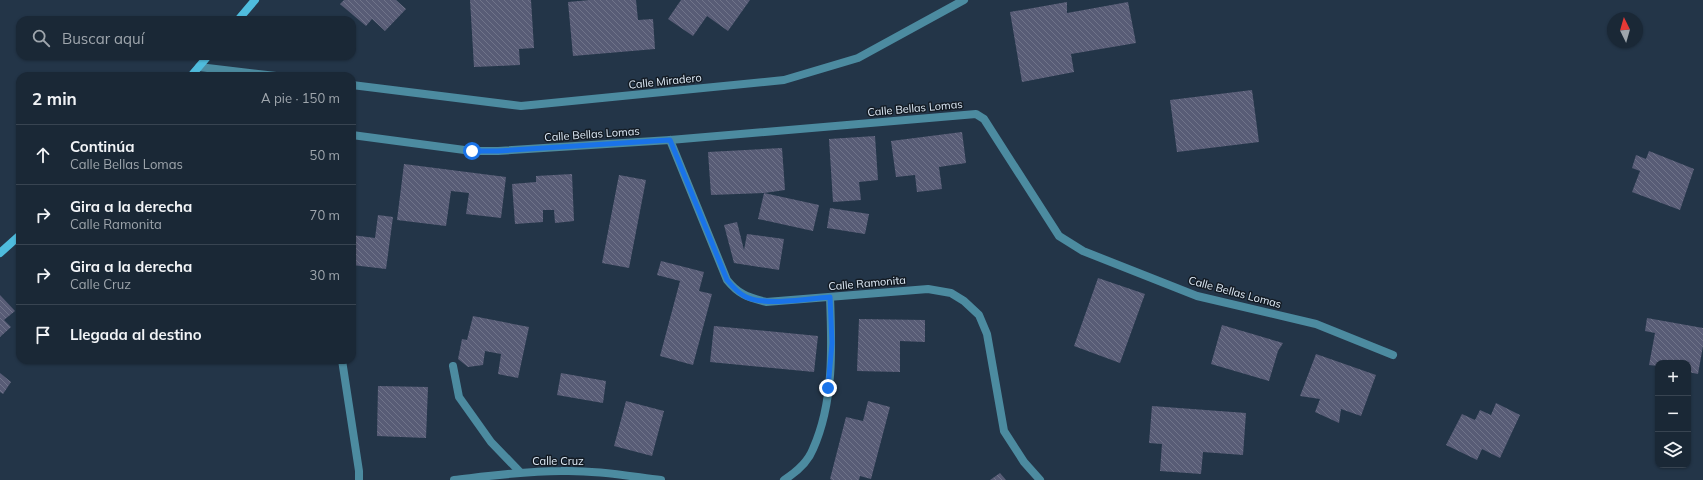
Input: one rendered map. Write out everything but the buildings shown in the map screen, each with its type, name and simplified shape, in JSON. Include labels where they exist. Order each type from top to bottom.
[{"type":"main road","points":[[241,16],[255,0]]},
{"type":"main road","points":[[195,72],[205,60]]},
{"type":"main road","points":[[0,253],[16,239]]},
{"type":"street","name":"Calle Miradero","points":[[356,85],[521,106],[784,80],[858,58],[964,0]]},
{"type":"street","points":[[200,67],[242,72]]},
{"type":"street","name":"Calle Bellas Lomas","points":[[356,135],[472,151],[491,151],[670,140],[976,114],[984,119],[1059,236],[1083,251],[1197,296],[1316,324],[1393,355]]},
{"type":"street","name":"Calle Ramonita","points":[[670,140],[727,280],[734,289],[746,297],[766,302],[928,289],[951,293],[964,301],[979,315],[987,334],[1004,431],[1024,462],[1040,480]]},
{"type":"street","points":[[784,480],[795,473],[813,450],[823,416],[828,388],[832,343],[830,297]]},
{"type":"street","points":[[343,364],[359,471],[359,480]]},
{"type":"street","points":[[453,366],[459,398],[491,442],[520,472]]},
{"type":"street","name":"Calle Cruz","points":[[454,480],[520,472],[569,471],[606,473],[661,480]]},
{"type":"route","points":[[472,151],[498,151],[670,140],[727,280],[734,289],[746,297],[766,302],[830,297],[832,343],[828,388]]}]
